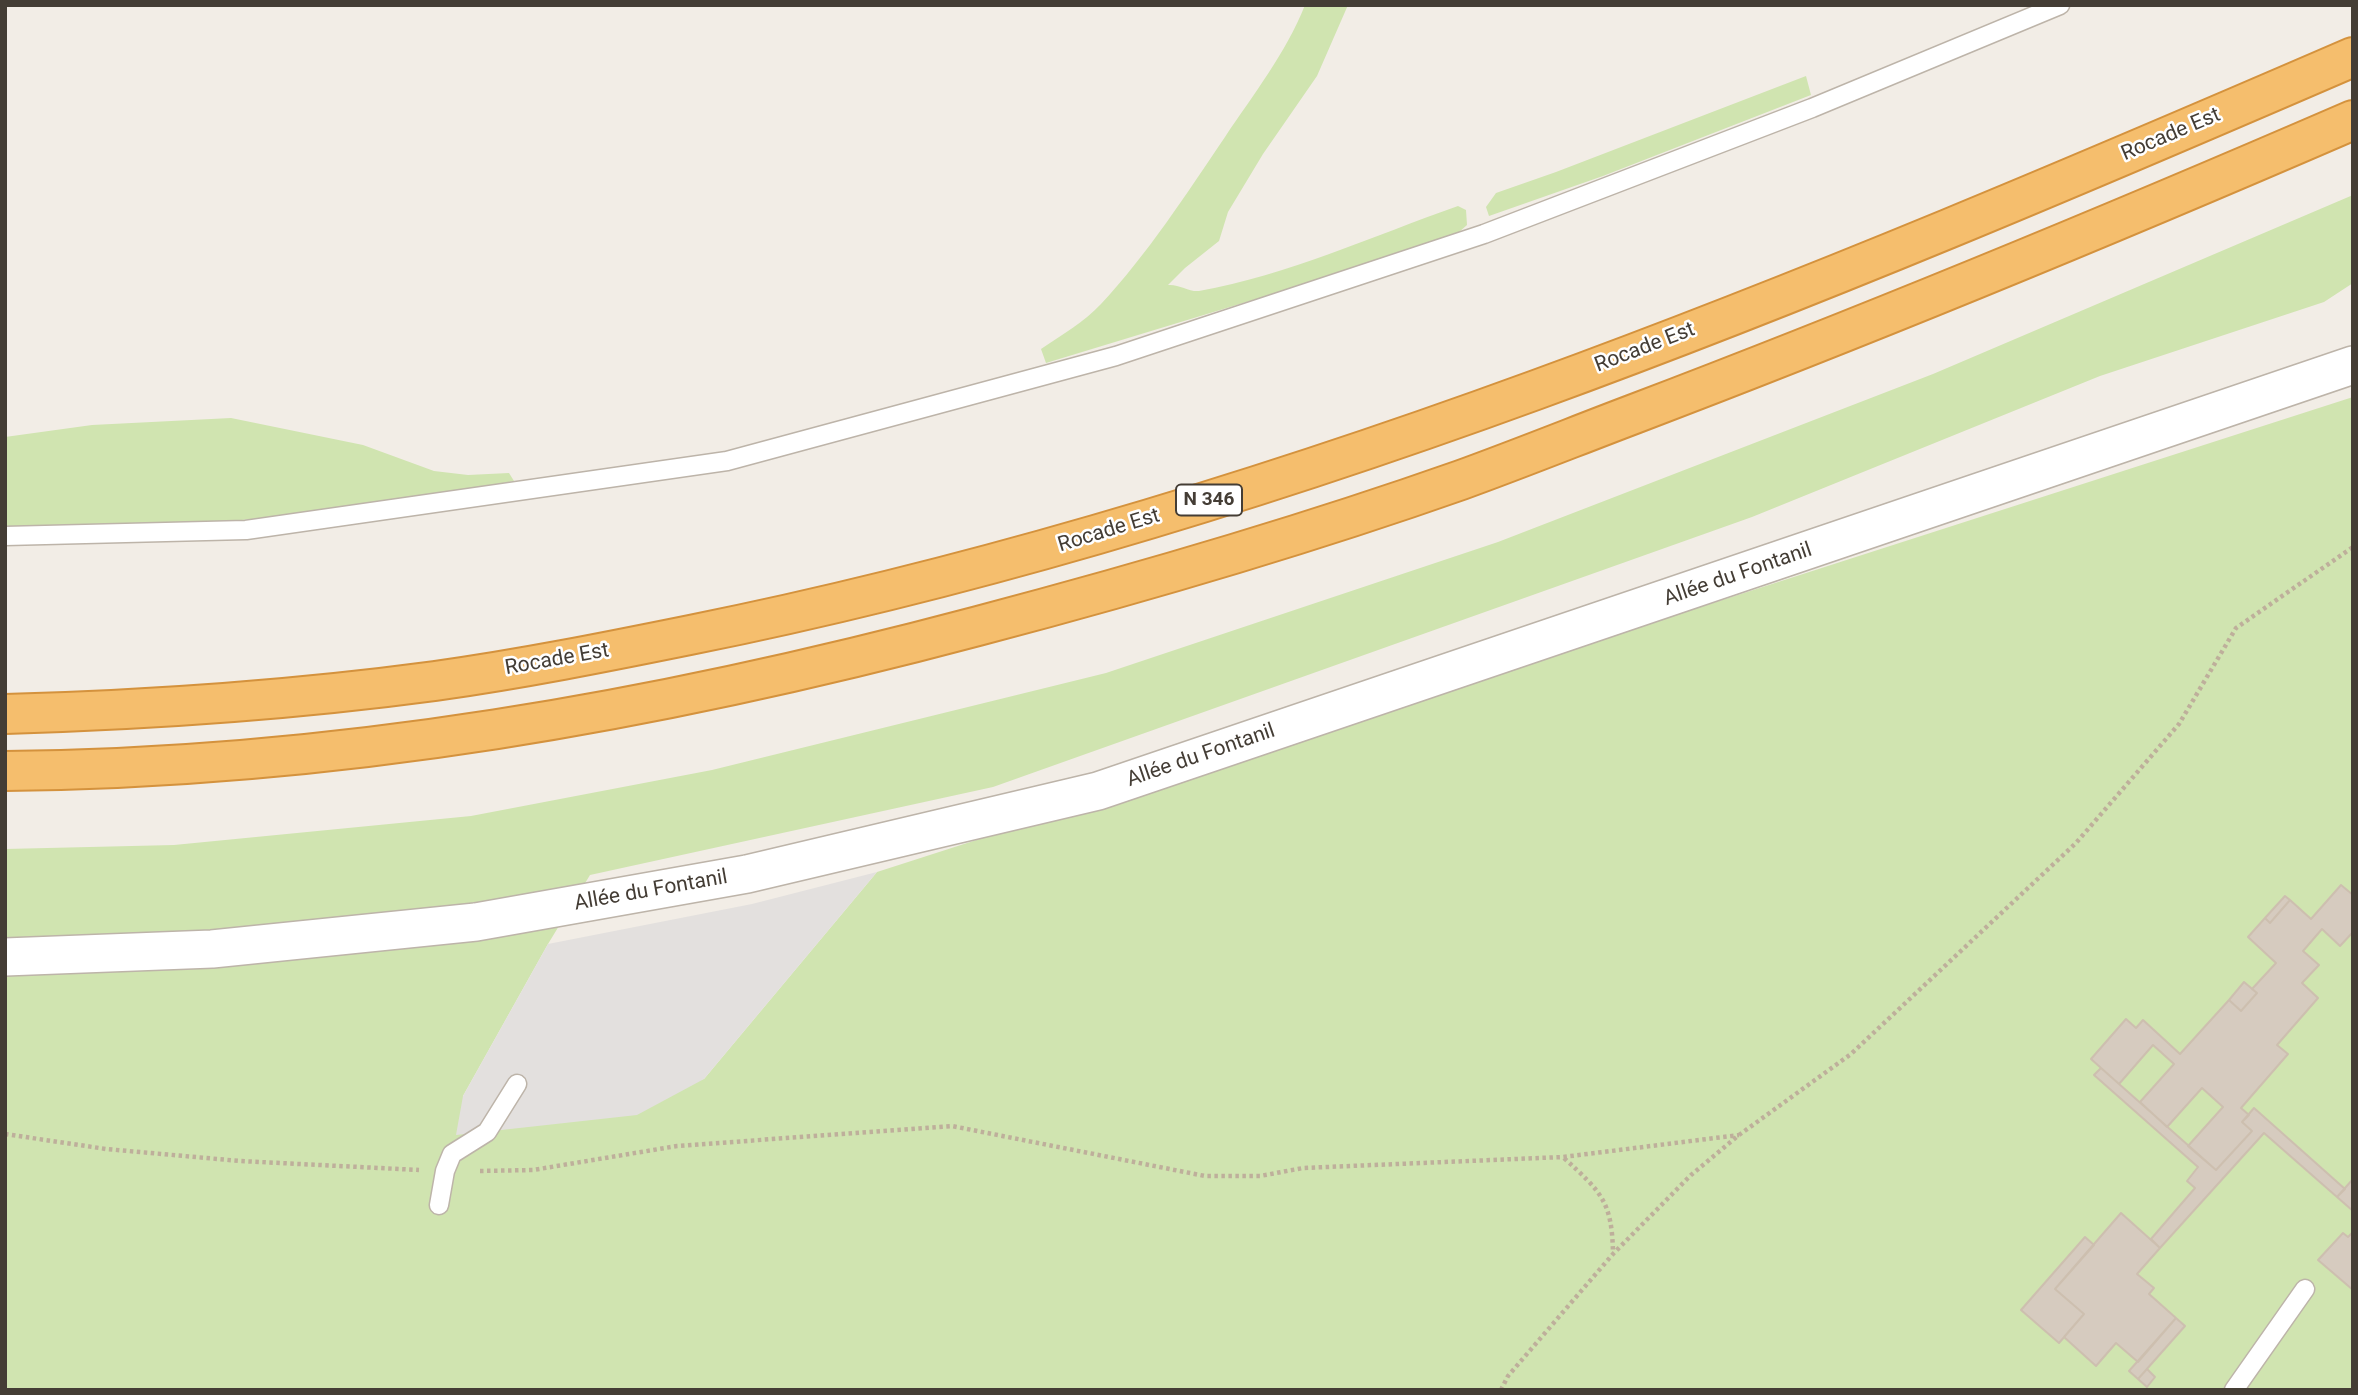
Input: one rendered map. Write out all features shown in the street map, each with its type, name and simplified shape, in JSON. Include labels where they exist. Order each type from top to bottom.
[{"type":"highway","name":"Rocade Est","points":[[5,714],[253,701],[436,681],[587,656],[767,620],[949,577],[1273,481],[1454,420],[1741,312],[2025,198],[2353,57]]},
{"type":"highway","points":[[5,771],[84,770],[260,758],[456,737],[571,718],[866,657],[1100,595],[1283,539],[1461,480],[1735,376],[2057,246],[2353,120]]},
{"type":"street","name":"Allée du Fontanil","points":[[5,957],[212,949],[476,922],[747,874],[1098,791],[2353,365]]},
{"type":"lane","points":[[5,537],[246,530],[727,461],[1116,356],[1485,234],[1812,108],[2060,5]]},
{"type":"lane","points":[[439,1205],[445,1171],[452,1154],[487,1132],[517,1084]]},
{"type":"lane","points":[[2234,1390],[2305,1289]]},
{"type":"path","points":[[1501,1390],[1508,1376],[1613,1254],[1691,1175],[1740,1135],[1852,1054],[2076,844],[2179,724],[2236,628],[2353,547]]},
{"type":"path","points":[[5,1134],[106,1149],[240,1161],[445,1171],[533,1170],[677,1146],[952,1126],[1205,1176],[1260,1176],[1303,1168],[1563,1157],[1740,1135]]},
{"type":"path","points":[[1563,1157],[1597,1188],[1613,1222],[1613,1254]]},
{"type":"green space","points":[[1305,5],[1348,5],[1317,76],[1263,154],[1228,212],[1219,241],[1168,285],[1199,291],[1232,284],[1330,254],[1458,206],[1466,210],[1467,225],[1458,233],[1276,293],[1046,363],[1041,349],[1101,304],[1166,223],[1268,73]]},
{"type":"green space","points":[[1806,76],[1811,95],[1603,176],[1489,216],[1486,207],[1496,193]]},
{"type":"green space","points":[[2353,195],[2353,283],[2324,302],[2100,376],[1752,517],[993,787],[590,875],[463,1096],[704,1079],[877,872],[2353,397],[2353,1390],[5,1390],[5,849],[174,845],[471,816],[712,770],[1106,673],[1498,542],[1933,374]]},
{"type":"green space","points":[[231,418],[363,445],[434,471],[468,475],[509,473],[514,481],[388,503],[261,518],[133,527],[5,529],[5,437],[92,425]]},
{"type":"shaded area","points":[[877,872],[704,1079],[637,1115],[456,1135],[463,1096],[548,944],[752,904]]},
{"type":"building","points":[[2341,885],[2353,895],[2353,932],[2340,946],[2322,929],[2303,951],[2319,965],[2302,983],[2318,998],[2277,1045],[2288,1054],[2241,1108],[2249,1115],[2242,1122],[2252,1131],[2216,1170],[2188,1146],[2223,1107],[2202,1088],[2167,1127],[2140,1102],[2174,1064],[2153,1045],[2119,1084],[2091,1059],[2126,1019],[2136,1028],[2143,1020],[2180,1054],[2229,1000],[2241,1011],[2257,993],[2252,989],[2276,963],[2248,937],[2265,918],[2270,923],[2290,900],[2311,919]]},
{"type":"building","points":[[2285,896],[2290,900],[2270,923],[2265,918]]},
{"type":"building","points":[[2244,982],[2257,993],[2241,1011],[2229,1000]]},
{"type":"building","points":[[2101,1068],[2216,1170],[2252,1131],[2242,1122],[2254,1108],[2345,1189],[2337,1197],[2264,1133],[2160,1248],[2151,1239],[2195,1188],[2187,1181],[2198,1167],[2094,1075]]},
{"type":"building","points":[[2353,1179],[2353,1211],[2337,1197]]},
{"type":"building","points":[[2121,1213],[2160,1248],[2137,1274],[2154,1288],[2149,1294],[2176,1318],[2138,1362],[2116,1343],[2096,1366],[2064,1337],[2084,1314],[2055,1289]]},
{"type":"building","points":[[2353,1232],[2353,1290],[2318,1260],[2343,1233],[2348,1237]]},
{"type":"building","points":[[2085,1237],[2094,1245],[2055,1289],[2084,1314],[2059,1343],[2021,1310]]},
{"type":"building","points":[[2176,1318],[2185,1326],[2138,1379],[2129,1371]]},
{"type":"building","points":[[2147,1369],[2155,1377],[2147,1387],[2138,1379]]}]
